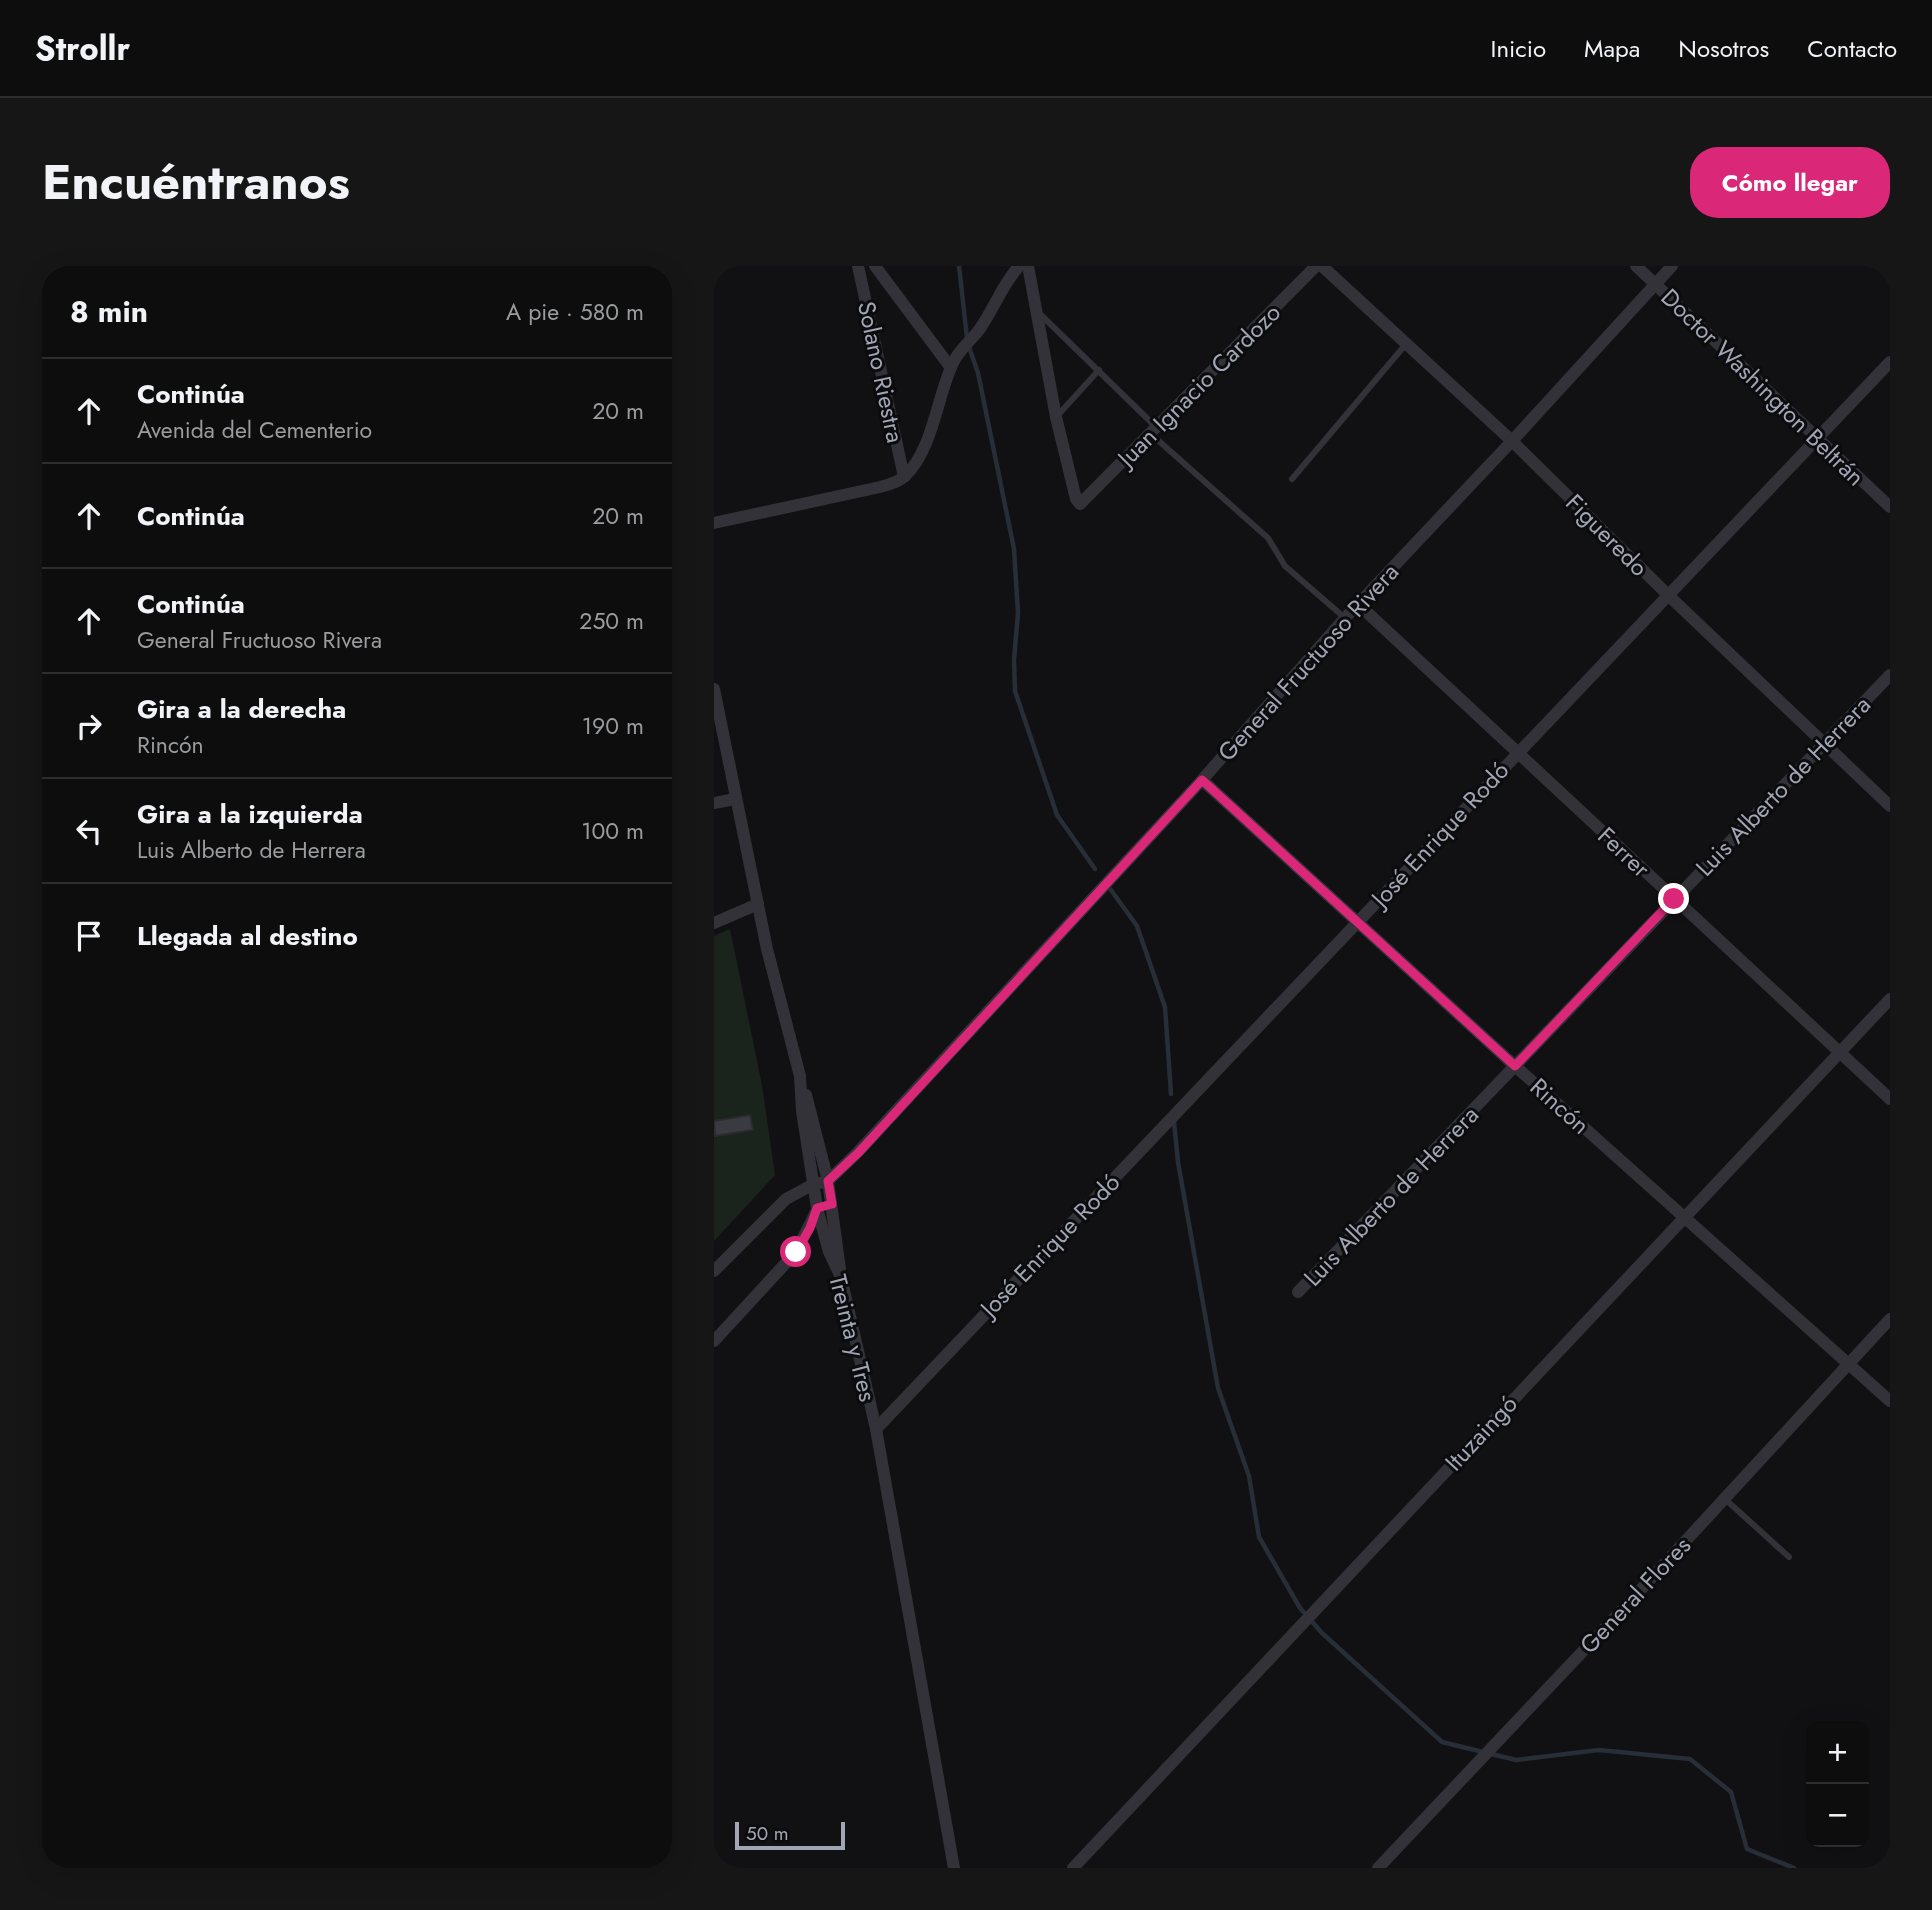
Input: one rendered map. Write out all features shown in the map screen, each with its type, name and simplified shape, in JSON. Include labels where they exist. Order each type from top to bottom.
[{"type":"street","name":"Solano Riestra","points":[[858,266],[904,477]]},
{"type":"street","points":[[875,266],[951,368]]},
{"type":"street","points":[[714,523],[880,487],[904,477],[915,463],[937,417],[959,350],[979,329],[1018,266]]},
{"type":"street","points":[[1028,266],[1056,417]]},
{"type":"street","name":"Juan Ignacio Cardozo","points":[[1056,417],[1076,499],[1080,504],[1316,266]]},
{"type":"street","name":"Figueredo","points":[[1322,266],[1512,441],[1668,595],[1890,806]]},
{"type":"street","name":"Doctor Washington Beltrán","points":[[1636,266],[1890,507]]},
{"type":"street","name":"General Fructuoso Rivera","points":[[828,1181],[859,1152],[1202,780],[1345,618],[1672,266]]},
{"type":"street","name":"José Enrique Rodó","points":[[876,1429],[1890,362]]},
{"type":"street","name":"Ferrer","points":[[1358,604],[1890,1099]]},
{"type":"street","name":"Luis Alberto de Herrera","points":[[1298,1292],[1890,675]]},
{"type":"street","name":"Treinta y Tres","points":[[714,689],[758,904],[800,1076],[802,1111],[817,1208],[829,1252],[841,1277],[876,1429],[954,1868]]},
{"type":"street","name":"Rincón","points":[[1202,780],[1515,1066],[1890,1401]]},
{"type":"street","points":[[714,803],[735,799]]},
{"type":"street","points":[[714,923],[758,904]]},
{"type":"street","name":"Ituzaingó","points":[[1073,1868],[1890,999]]},
{"type":"street","points":[[800,1076],[812,1112],[828,1181],[841,1277]]},
{"type":"street","points":[[714,1271],[786,1199],[812,1185],[828,1181]]},
{"type":"street","points":[[714,1341],[796,1252],[810,1228],[817,1208],[832,1204]]},
{"type":"street","name":"General Flores","points":[[1378,1868],[1890,1319]]},
{"type":"lane","points":[[1036,310],[1099,370],[1154,431],[1268,538],[1285,566],[1345,618]]},
{"type":"lane","points":[[1292,479],[1406,344]]},
{"type":"lane","points":[[1056,417],[1099,370]]},
{"type":"lane","points":[[1725,1499],[1789,1557]]},
{"type":"shaded area","points":[[730,929],[762,1085],[775,1175],[714,1241],[714,936]]},
{"type":"building","points":[[750,1115],[753,1130],[715,1136],[714,1121]]},
{"type":"waterway","points":[[959,266],[967,338]]},
{"type":"waterway","points":[[969,347],[978,373],[1014,549],[1018,613],[1014,660],[1015,691],[1057,815],[1095,869]]},
{"type":"waterway","points":[[1111,890],[1137,926],[1165,1007],[1171,1094]]},
{"type":"waterway","points":[[1174,1122],[1178,1162],[1218,1388],[1249,1476],[1259,1537],[1300,1608],[1322,1633],[1442,1742],[1516,1760],[1599,1750],[1690,1759],[1731,1792],[1747,1849],[1794,1868]]},
{"type":"route","points":[[796,1252],[810,1228],[817,1208],[832,1204],[828,1181],[859,1152],[1202,780],[1515,1066],[1674,899]]}]
